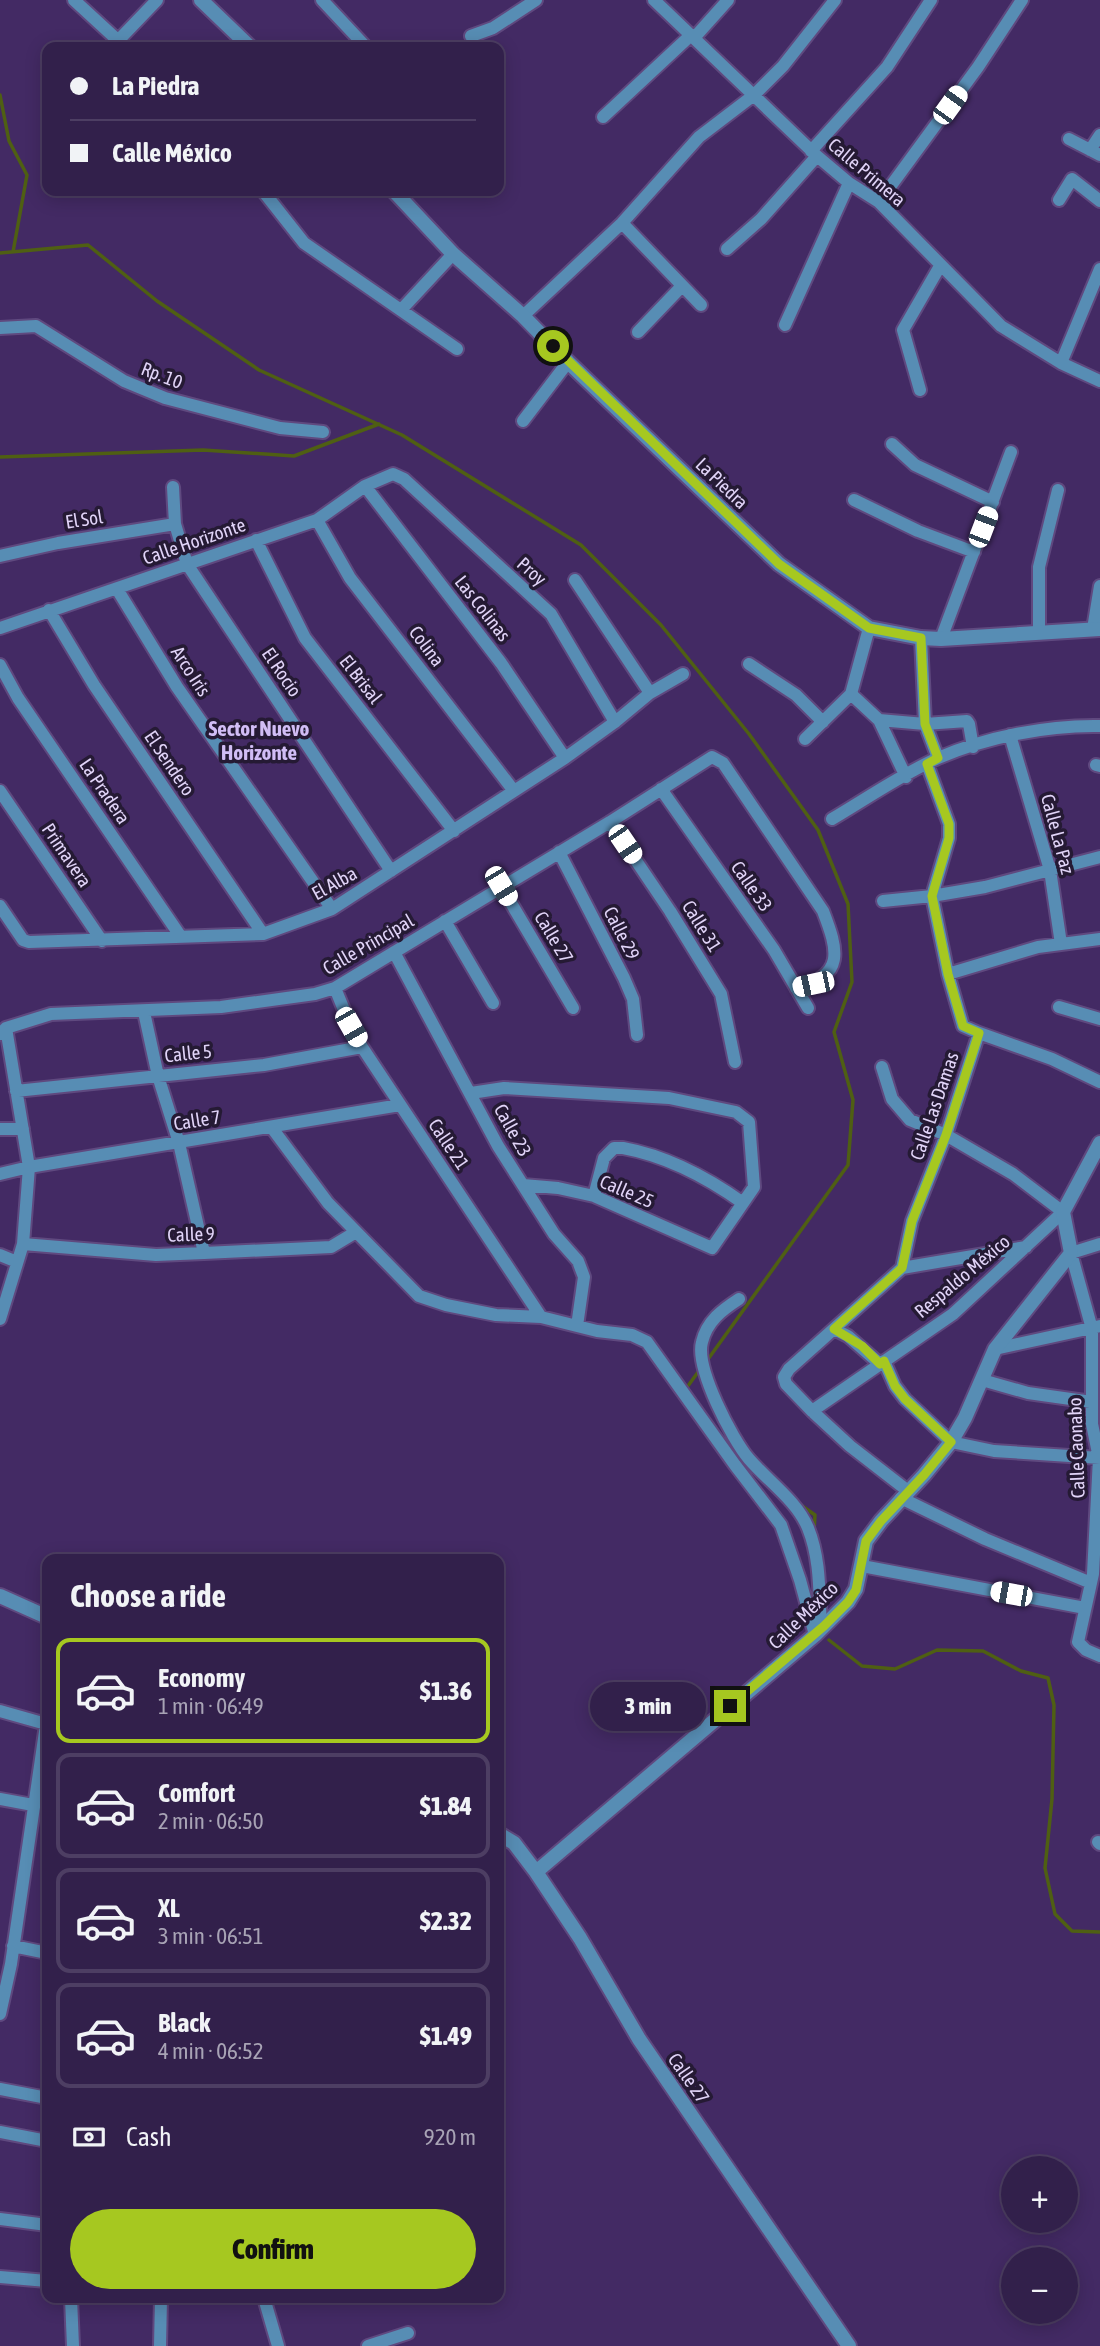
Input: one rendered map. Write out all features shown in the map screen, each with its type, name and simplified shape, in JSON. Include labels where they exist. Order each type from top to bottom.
[{"type":"street","points":[[74,0],[115,42]]},
{"type":"street","points":[[121,42],[157,0]]},
{"type":"street","points":[[201,0],[245,42]]},
{"type":"street","points":[[321,0],[361,42]]},
{"type":"street","points":[[471,36],[493,28],[536,0]]},
{"type":"street","name":"Calle Primera","points":[[654,0],[814,153],[849,183],[879,202],[1001,326],[1061,363],[1100,381]]},
{"type":"street","points":[[603,117],[692,37],[728,0]]},
{"type":"street","points":[[523,316],[622,223],[699,137],[754,95],[783,66],[835,0]]},
{"type":"street","points":[[727,249],[761,219],[887,67],[931,0]]},
{"type":"street","points":[[879,202],[978,67],[1022,0]]},
{"type":"street","points":[[1069,139],[1095,153],[1100,135]]},
{"type":"street","points":[[1059,200],[1072,179],[1100,201]]},
{"type":"street","points":[[785,325],[849,183]]},
{"type":"street","points":[[267,196],[304,243],[457,349]]},
{"type":"street","name":"La Piedra","points":[[399,196],[453,254],[523,316],[779,564],[869,628],[941,639],[1096,629]]},
{"type":"street","points":[[622,223],[701,305]]},
{"type":"street","points":[[401,310],[453,254]]},
{"type":"street","points":[[920,390],[903,330],[940,266]]},
{"type":"street","points":[[1061,363],[1100,269]]},
{"type":"street","points":[[638,332],[682,286]]},
{"type":"street","name":"Rp. 10","points":[[0,328],[29,324],[36,326],[124,381],[165,398],[268,425],[323,432]]},
{"type":"street","points":[[523,421],[568,362]]},
{"type":"street","points":[[892,444],[915,465],[993,502]]},
{"type":"street","points":[[941,639],[1011,452]]},
{"type":"street","name":"Calle Horizonte","points":[[0,628],[317,520],[365,486],[393,474]]},
{"type":"street","name":"Proy","points":[[393,474],[404,479],[551,614],[615,722]]},
{"type":"street","name":"Las Colinas","points":[[365,486],[501,663],[565,758]]},
{"type":"street","name":"El Rocio","points":[[173,487],[175,524],[187,564],[391,872]]},
{"type":"street","points":[[1039,632],[1039,566],[1058,490]]},
{"type":"street","points":[[854,500],[918,531],[974,552]]},
{"type":"street","name":"Colina","points":[[317,520],[350,578],[514,792]]},
{"type":"street","name":"El Sol","points":[[0,556],[58,543],[175,524]]},
{"type":"street","name":"El Brisal","points":[[256,540],[305,638],[454,831]]},
{"type":"street","points":[[575,580],[650,693]]},
{"type":"street","points":[[1096,629],[1100,586]]},
{"type":"street","name":"Arco Iris","points":[[117,589],[177,687],[332,909]]},
{"type":"street","name":"El Sendero","points":[[49,610],[94,685],[262,934]]},
{"type":"street","points":[[805,740],[851,694],[869,628]]},
{"type":"street","name":"Calle Las Damas","points":[[902,1268],[912,1221],[946,1135],[979,1033],[963,1026],[948,974],[932,896],[949,838],[949,824],[925,724],[921,638]]},
{"type":"street","points":[[749,664],[796,695],[823,722]]},
{"type":"street","name":"La Pradera","points":[[0,665],[18,698],[181,937]]},
{"type":"street","name":"El Alba","points":[[0,906],[26,942],[262,934],[332,909],[565,758],[650,693],[683,674]]},
{"type":"street","points":[[851,694],[879,720],[905,777]]},
{"type":"street","points":[[879,720],[925,724],[967,721],[973,747]]},
{"type":"street","points":[[832,819],[933,761],[973,747],[1010,735],[1072,726],[1100,726]]},
{"type":"street","name":"Calle La Paz","points":[[1010,735],[1050,870],[1061,944]]},
{"type":"street","name":"Calle Principal","points":[[3,1031],[51,1014],[221,1007],[315,994],[335,988],[610,822],[712,757],[723,763],[823,911],[832,934],[836,958],[831,970],[813,984],[796,988]]},
{"type":"street","name":"Calle 33","points":[[661,789],[774,950],[808,1008]]},
{"type":"street","name":"Primavera","points":[[0,791],[102,940]]},
{"type":"street","name":"Calle 31","points":[[610,822],[670,911],[721,994],[735,1062]]},
{"type":"street","name":"Calle 29","points":[[559,852],[624,978],[633,999],[638,1035]]},
{"type":"street","points":[[883,901],[985,887],[1100,857]]},
{"type":"street","name":"Calle 27","points":[[501,886],[573,1008]]},
{"type":"street","points":[[445,921],[493,1003]]},
{"type":"street","points":[[948,974],[1038,947],[1100,939]]},
{"type":"street","name":"Calle 23","points":[[394,952],[498,1146],[554,1234],[578,1261],[584,1277],[577,1326]]},
{"type":"street","name":"Calle 21","points":[[335,988],[362,1047],[541,1317]]},
{"type":"street","points":[[1059,1007],[1100,1019]]},
{"type":"street","points":[[144,1012],[158,1076],[179,1143],[204,1253]]},
{"type":"street","points":[[0,1319],[23,1244],[29,1167],[3,1031]]},
{"type":"street","points":[[979,1033],[1052,1059],[1100,1083]]},
{"type":"street","name":"Calle 5","points":[[16,1091],[264,1065],[362,1047]]},
{"type":"street","points":[[882,1067],[892,1099],[910,1120],[946,1135],[1013,1174],[1063,1212]]},
{"type":"street","points":[[471,1093],[504,1088],[669,1098],[736,1112],[749,1122],[754,1187],[743,1203],[721,1187],[686,1169],[623,1148],[614,1148],[604,1158],[594,1196]]},
{"type":"street","name":"Calle 7","points":[[0,1174],[400,1105]]},
{"type":"street","points":[[272,1128],[328,1203],[419,1296],[446,1306],[496,1315],[541,1317],[632,1335],[647,1342],[781,1525],[820,1630]]},
{"type":"street","points":[[0,1129],[23,1129]]},
{"type":"street","points":[[1100,1143],[1063,1212],[1071,1252],[1100,1244]]},
{"type":"street","name":"Calle 25","points":[[523,1185],[558,1188],[594,1196],[712,1248],[743,1203]]},
{"type":"street","name":"Respaldo México","points":[[812,1411],[953,1314],[1063,1212]]},
{"type":"street","name":"Calle 9","points":[[23,1244],[156,1255],[331,1247],[356,1232]]},
{"type":"street","points":[[1026,1247],[902,1268],[784,1377],[786,1384],[812,1411],[905,1494],[985,1539],[1091,1583]]},
{"type":"street","name":"Calle Caonabo","points":[[1071,1252],[1096,1328],[1092,1424],[1100,1458],[1091,1583],[1078,1642],[1086,1650],[1100,1656]]},
{"type":"street","name":"Calle México","points":[[536,1872],[840,1612],[856,1590],[866,1541],[951,1442],[965,1418],[995,1349],[1071,1252]]},
{"type":"street","points":[[0,1255],[17,1262]]},
{"type":"street","points":[[739,1299],[720,1310],[709,1325],[701,1342],[701,1357],[725,1423],[747,1457],[795,1508],[808,1527],[817,1559],[820,1630]]},
{"type":"street","points":[[995,1349],[1096,1328]]},
{"type":"street","points":[[834,1329],[882,1362],[905,1399],[951,1442],[994,1451],[1100,1458]]},
{"type":"street","points":[[982,1380],[1028,1392],[1092,1402]]},
{"type":"street","points":[[862,1566],[1085,1608]]},
{"type":"street","points":[[0,1596],[42,1615]]},
{"type":"street","points":[[0,1711],[42,1720]]},
{"type":"street","points":[[0,2014],[42,1751]]},
{"type":"street","points":[[0,1799],[33,1805]]},
{"type":"street","name":"Calle 27","points":[[504,1837],[514,1843],[536,1872],[580,1938],[639,2039],[849,2346]]},
{"type":"street","points":[[13,1945],[42,1952]]},
{"type":"street","points":[[0,2089],[42,2097]]},
{"type":"street","points":[[0,2132],[42,2140]]},
{"type":"street","points":[[0,2218],[42,2224]]},
{"type":"street","points":[[0,2277],[42,2281]]},
{"type":"street","points":[[71,2303],[73,2346]]},
{"type":"street","points":[[160,2346],[161,2303]]},
{"type":"street","points":[[265,2303],[278,2346]]},
{"type":"street","points":[[368,2346],[408,2333]]},
{"type":"waterway","points":[[0,95],[9,141],[27,175],[13,252]]},
{"type":"waterway","points":[[0,253],[88,245],[157,301],[259,370],[402,435],[581,545],[661,625],[749,734],[818,830],[848,904],[852,982],[834,1032],[853,1100],[848,1165],[706,1362]]},
{"type":"waterway","points":[[0,457],[203,450],[294,456],[379,424]]},
{"type":"waterway","points":[[685,1390],[701,1368]]},
{"type":"waterway","points":[[798,1503],[815,1515],[814,1532]]},
{"type":"waterway","points":[[829,1640],[862,1666],[895,1669],[937,1650],[983,1651],[1021,1671],[1048,1678],[1054,1705],[1052,1799],[1045,1868],[1055,1914],[1072,1931],[1100,1932]]},
{"type":"district","name":"Sector Nuevo Horizonte","points":[[259,740]]},
{"type":"route","points":[[553,346],[779,564],[869,628],[921,638],[925,724],[938,758],[927,764],[949,824],[949,838],[932,896],[948,974],[963,1026],[979,1033],[946,1135],[912,1221],[902,1268],[834,1329],[862,1346],[880,1364],[884,1361],[895,1386],[905,1399],[951,1442],[866,1541],[856,1590],[840,1612],[730,1706]]}]
